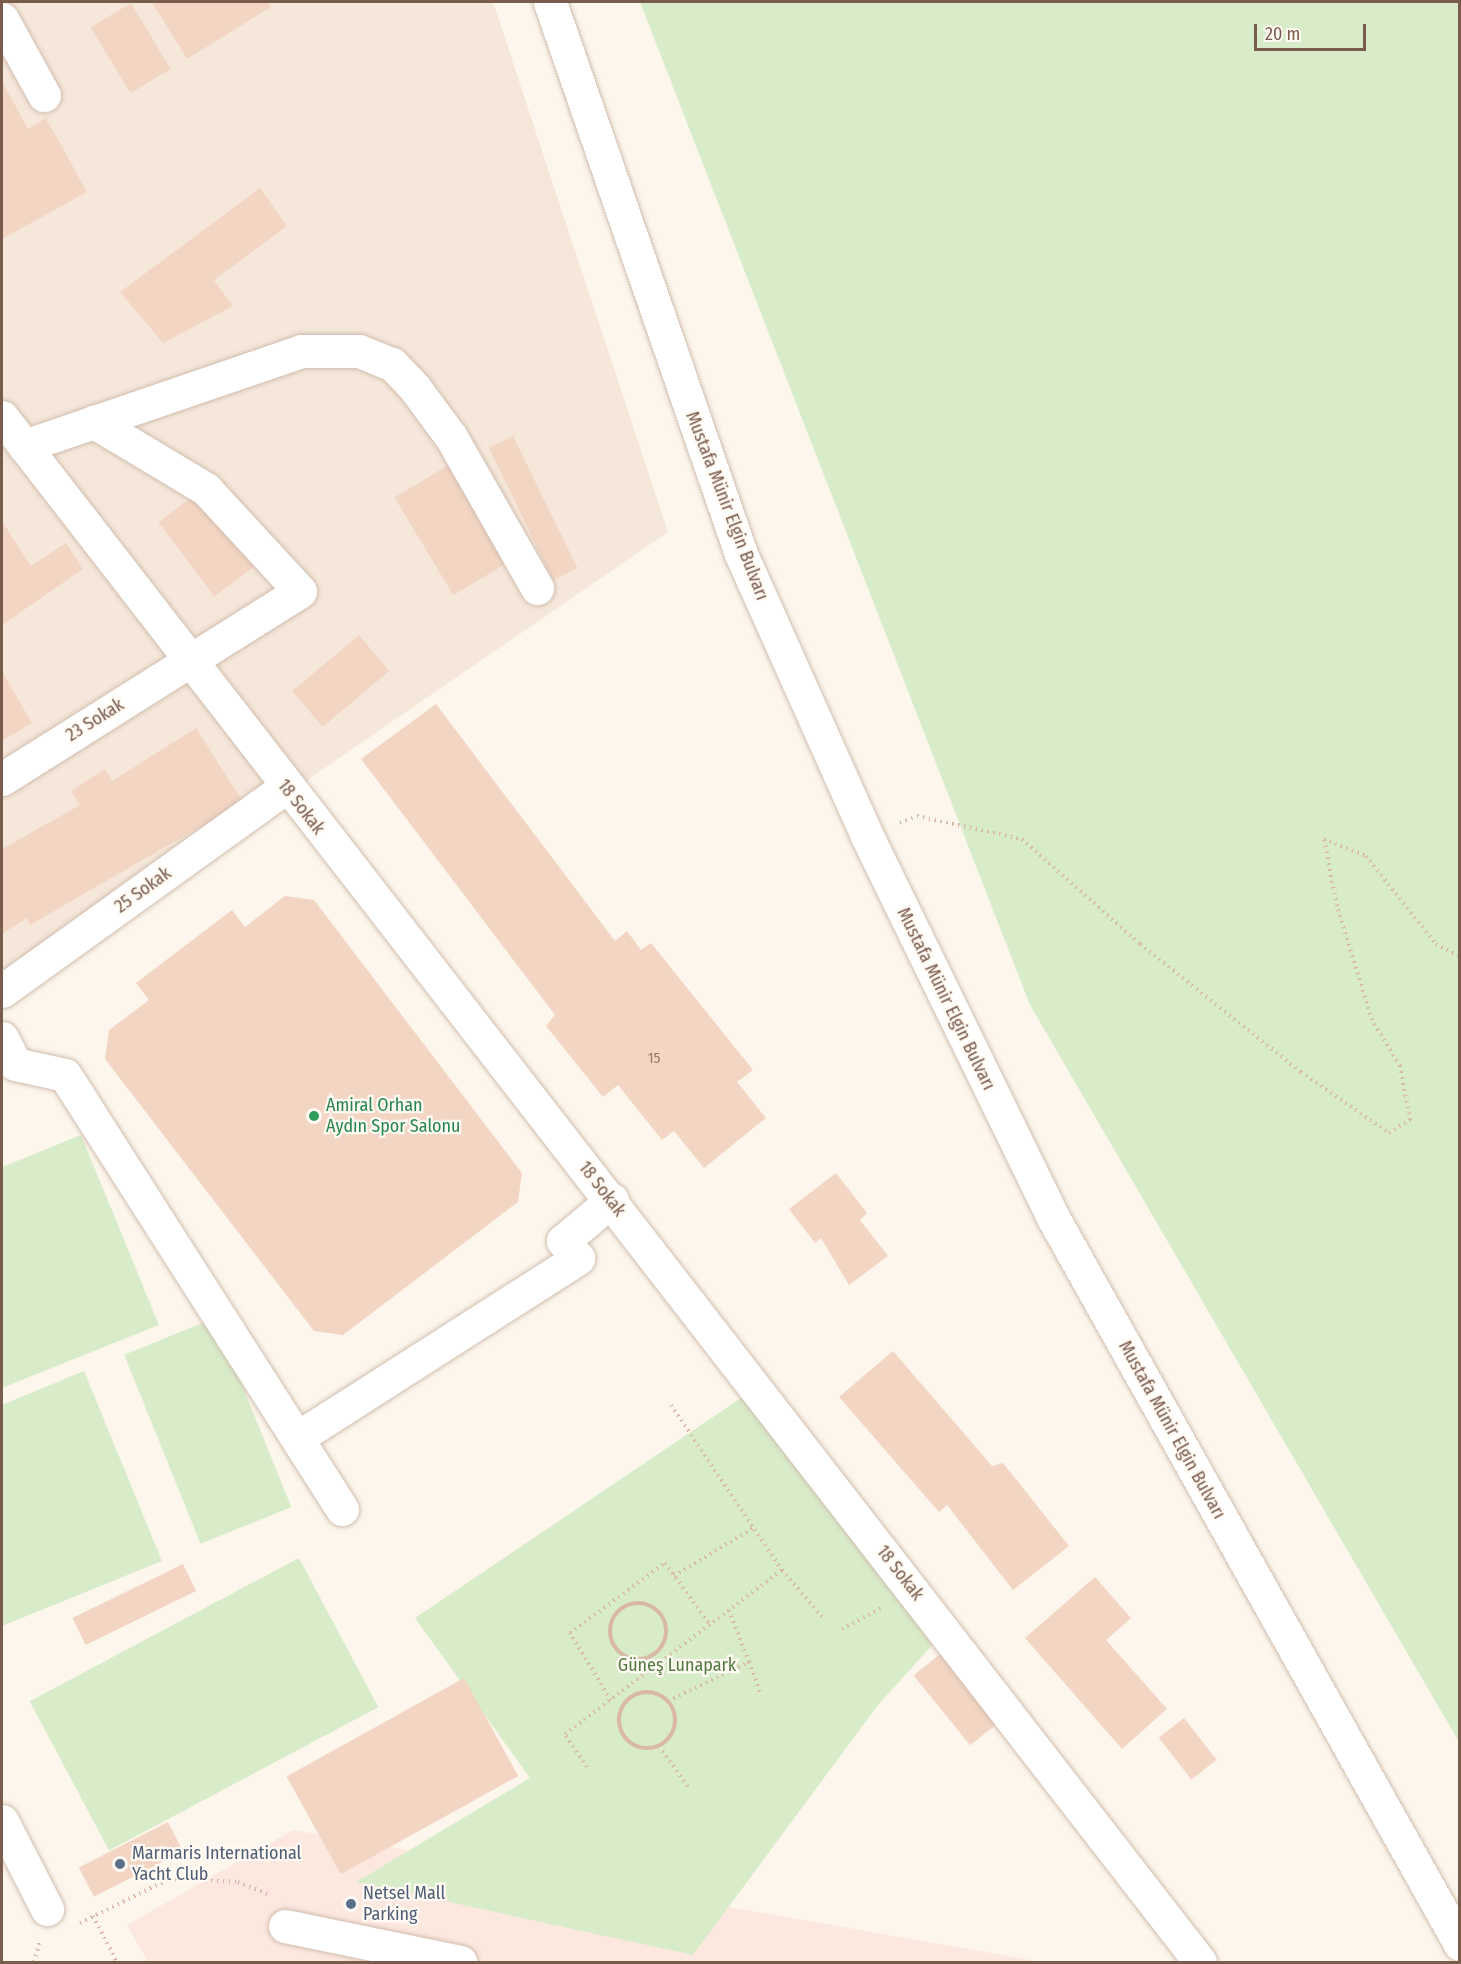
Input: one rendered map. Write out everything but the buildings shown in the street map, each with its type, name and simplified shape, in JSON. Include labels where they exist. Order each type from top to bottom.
[{"type":"street","name":"Mustafa Münir Elgin Bulvarı","points":[[550,2],[741,554],[867,836],[1051,1214],[1460,1944]]},
{"type":"street","points":[[2,19],[44,95]]},
{"type":"street","points":[[24,447],[229,374],[301,351],[359,351],[392,364],[451,437],[537,588]]},
{"type":"street","name":"18 Sokak","points":[[2,417],[285,788],[612,1200],[1200,1962]]},
{"type":"street","name":"23 Sokak","points":[[2,779],[300,591],[206,489],[94,422]]},
{"type":"street","name":"25 Sokak","points":[[2,991],[285,788]]},
{"type":"street","points":[[2,1038],[15,1064],[65,1075],[342,1509]]},
{"type":"street","points":[[297,1438],[578,1258],[563,1241],[612,1200]]},
{"type":"street","points":[[2,1821],[61,1917]]},
{"type":"street","points":[[285,1926],[460,1962]]},
{"type":"path","points":[[867,836],[917,816],[1022,839],[1140,944],[1301,1072],[1389,1133],[1410,1120],[1400,1066],[1372,1020],[1337,906],[1324,839],[1366,856],[1436,944],[1460,957]]},
{"type":"path","points":[[671,1405],[782,1570],[823,1618]]},
{"type":"path","points":[[674,1576],[753,1528]]},
{"type":"path","points":[[611,1700],[570,1633],[665,1563],[710,1625]]},
{"type":"path","points":[[587,1767],[565,1734],[782,1570]]},
{"type":"path","points":[[615,1599],[622,1608]]},
{"type":"path","points":[[643,1603],[658,1611],[666,1628],[657,1651],[640,1659],[615,1647],[610,1628],[622,1608],[643,1603]]},
{"type":"path","points":[[729,1611],[761,1695]]},
{"type":"path","points":[[657,1651],[665,1659]]},
{"type":"path","points":[[668,1701],[749,1662]]},
{"type":"path","points":[[628,1687],[635,1695]]},
{"type":"path","points":[[659,1746],[675,1726],[668,1701],[652,1692],[635,1695],[621,1708],[620,1727],[631,1743],[659,1746],[688,1787]]},
{"type":"path","points":[[61,1917],[93,1916],[169,1879],[238,1882],[273,1896],[285,1926]]},
{"type":"path","points":[[93,1916],[117,1962]]},
{"type":"path","points":[[38,1946],[47,1941]]},
{"type":"shaded area","points":[[2,2],[493,2],[668,532],[121,908],[2,1004]]},
{"type":"shaded area","points":[[293,1830],[1042,1962],[148,1962],[127,1925]]},
{"type":"green space","points":[[640,2],[1459,2],[1459,1742],[1030,1005]]},
{"type":"green space","points":[[81,1135],[159,1325],[2,1388],[2,1167]]},
{"type":"green space","points":[[215,1318],[291,1507],[201,1544],[124,1355]]},
{"type":"green space","points":[[84,1371],[162,1561],[2,1626],[2,1405]]},
{"type":"green space","name":"Güneş Lunapark","points":[[747,1394],[936,1641],[878,1705],[693,1955],[356,1882],[530,1778],[415,1618]]},
{"type":"green space","points":[[299,1558],[378,1707],[109,1850],[30,1701]]},
{"type":"place","name":"Amiral Orhan Aydın Spor Salonu","points":[[314,1116]]},
{"type":"place","name":"Marmaris International Yacht Club","points":[[120,1864]]},
{"type":"place","name":"Netsel Mall Parking","points":[[351,1904]]}]
